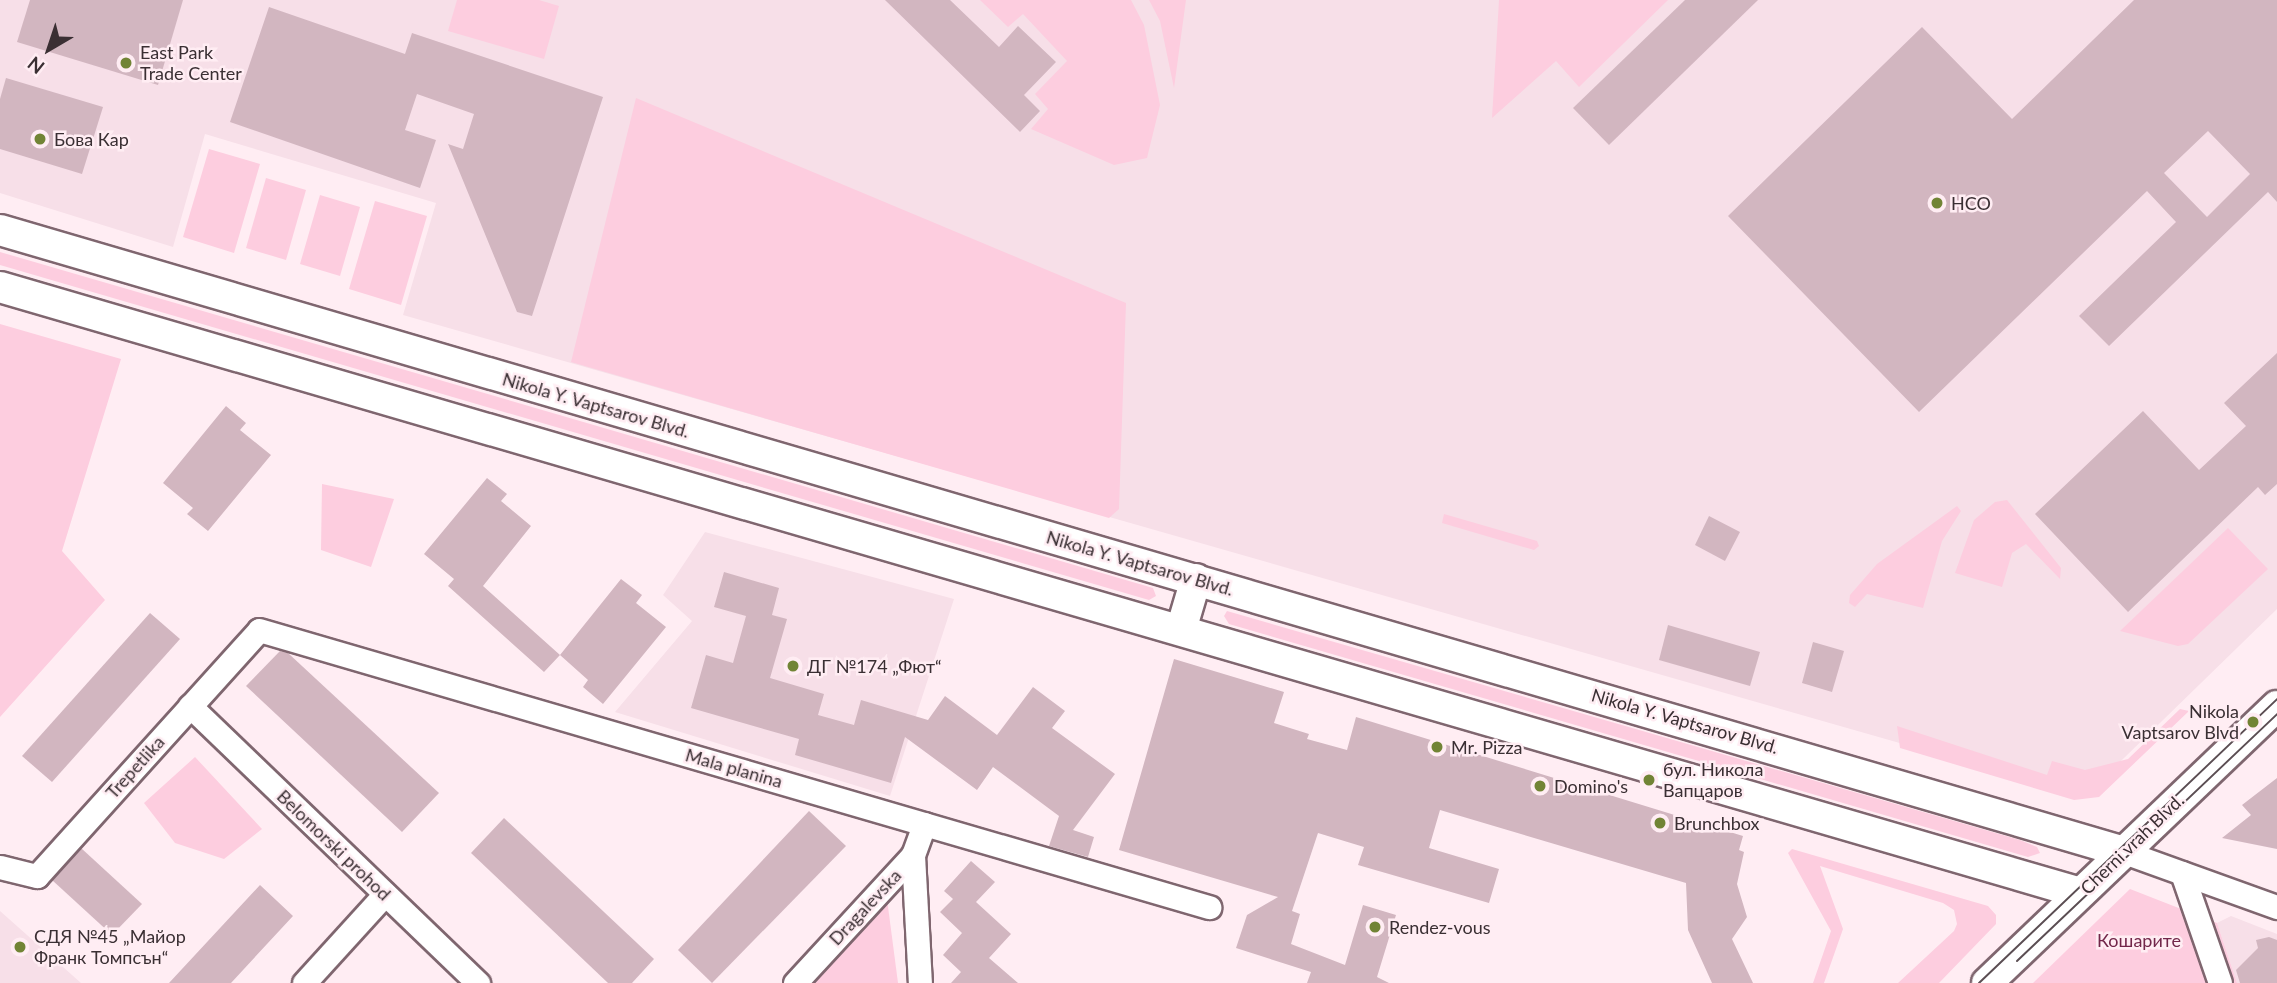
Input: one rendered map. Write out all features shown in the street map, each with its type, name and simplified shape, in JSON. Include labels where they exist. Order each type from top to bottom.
[{"type":"main road","name":"Nikola Y. Vaptsarov Blvd.","points":[[0,230],[2124,852]]},
{"type":"main road","points":[[0,287],[2080,893]]},
{"type":"main road","points":[[1181,630],[1196,579]]},
{"type":"main road","name":"Cherni vrah Blvd.","points":[[1987,983],[2277,706]]},
{"type":"street","name":"Trepetlika","points":[[0,867],[37,876],[259,630]]},
{"type":"street","name":"Mala planina","points":[[259,630],[1209,907]]},
{"type":"street","name":"Belomorski prohod","points":[[190,706],[478,983]]},
{"type":"street","name":"Dragalevska","points":[[795,983],[913,855],[924,824]]},
{"type":"street","name":"Nikola Y. Vaptsarov Blvd.","points":[[2124,852],[2277,907]]},
{"type":"street","points":[[913,855],[920,983]]},
{"type":"street","points":[[2182,873],[2220,983]]},
{"type":"street","points":[[304,983],[386,894]]},
{"type":"shaded area","points":[[0,0],[2277,0],[2277,609],[2085,796],[403,315],[436,203],[205,134],[173,247],[0,193]]},
{"type":"shaded area","name":"ДГ №174 „Фют“","points":[[705,532],[954,599],[890,796],[615,712],[692,621],[663,595]]},
{"type":"shaded area","name":"СДЯ №45 „Майор Франк Томпсън“","points":[[0,911],[81,983],[0,983]]},
{"type":"shaded area","points":[[2231,916],[2277,934],[2277,983],[2237,983],[2217,923]]},
{"type":"green space","points":[[457,0],[539,0],[559,6],[544,59],[448,31]]},
{"type":"green space","points":[[980,0],[1131,0],[1144,25],[1160,105],[1147,158],[1114,165],[1031,129],[1048,109],[1035,94],[1067,61],[1023,14],[1008,27]]},
{"type":"green space","points":[[1149,0],[1186,0],[1174,88],[1160,21]]},
{"type":"green space","points":[[1499,0],[1668,0],[1579,87],[1556,61],[1492,118]]},
{"type":"green space","points":[[636,98],[1126,303],[1119,509],[1109,518],[571,362]]},
{"type":"green space","points":[[209,149],[260,164],[234,253],[183,237]]},
{"type":"green space","points":[[266,178],[306,190],[286,260],[246,248]]},
{"type":"green space","points":[[320,195],[360,207],[340,276],[300,264]]},
{"type":"green space","points":[[375,201],[427,216],[401,305],[349,289]]},
{"type":"green space","points":[[0,252],[1153,588],[1156,596],[1149,600],[0,265]]},
{"type":"green space","points":[[0,324],[121,359],[62,551],[105,600],[0,717]]},
{"type":"green space","points":[[322,484],[394,499],[371,567],[321,550]]},
{"type":"green space","points":[[2007,500],[2061,568],[2060,579],[2026,544],[2012,553],[2002,587],[1955,573],[1974,520],[1995,502]]},
{"type":"green space","points":[[1957,506],[1961,511],[1942,541],[1923,608],[1867,594],[1855,607],[1849,603],[1850,595],[1877,564]]},
{"type":"green space","points":[[1444,514],[1537,541],[1539,546],[1534,550],[1442,523]]},
{"type":"green space","points":[[2228,528],[2268,569],[2188,644],[2178,646],[2120,631]]},
{"type":"green space","points":[[1227,611],[2020,840],[2037,847],[2040,853],[2028,857],[1229,624],[1224,616]]},
{"type":"green space","points":[[2180,709],[2189,711],[2099,797],[2074,800],[1900,748],[1897,726],[2047,775],[2052,761],[2085,770],[2128,759]]},
{"type":"green space","points":[[195,757],[262,829],[224,859],[175,843],[144,803]]},
{"type":"green space","points":[[1792,849],[1988,906],[1996,915],[1996,924],[1939,983],[1898,983],[1954,931],[1957,924],[1954,910],[1943,903],[1820,866],[1843,929],[1824,983],[1813,983],[1831,931],[1788,853]]},
{"type":"green space","name":"Кошарите","points":[[2130,889],[2217,923],[2237,983],[2033,983]]},
{"type":"green space","points":[[887,899],[898,983],[806,983]]},
{"type":"building","name":"East Park Trade Center","points":[[30,0],[183,0],[158,85],[17,42]]},
{"type":"building","points":[[885,0],[950,0],[999,47],[1018,26],[1056,62],[1024,95],[1040,111],[1020,132]]},
{"type":"building","points":[[1685,0],[1758,0],[1609,145],[1573,108]]},
{"type":"building","name":"НСО","points":[[2134,0],[2277,0],[2277,202],[2268,192],[2109,346],[2079,316],[2176,222],[2147,191],[1919,412],[1728,216],[1922,27],[2012,119]],"holes":[[[2208,131],[2250,174],[2207,217],[2164,173]]]},
{"type":"building","points":[[269,7],[405,54],[412,33],[603,97],[532,316],[517,312],[448,144],[463,149],[474,114],[417,94],[405,130],[436,140],[420,188],[230,122]]},
{"type":"building","points":[[6,78],[103,107],[82,174],[0,149],[0,99]]},
{"type":"building","points":[[2277,353],[2277,484],[2265,495],[2258,487],[2128,612],[2035,514],[2143,411],[2199,470],[2246,426],[2224,403]]},
{"type":"building","points":[[226,406],[246,423],[240,430],[271,455],[208,531],[187,514],[193,508],[163,483]]},
{"type":"building","points":[[487,478],[507,494],[501,501],[531,526],[483,586],[560,655],[544,672],[448,586],[454,579],[424,554]]},
{"type":"building","points":[[1709,516],[1740,532],[1725,561],[1695,545]]},
{"type":"building","points":[[724,572],[779,588],[772,615],[787,619],[770,678],[824,694],[818,715],[854,725],[861,700],[928,720],[945,696],[997,735],[1033,687],[1065,711],[1052,728],[1115,774],[1073,830],[1094,837],[1088,857],[1049,846],[1059,816],[993,767],[977,790],[905,737],[891,783],[795,755],[799,739],[691,708],[706,655],[733,663],[746,616],[714,607]]},
{"type":"building","points":[[621,579],[642,595],[636,603],[666,627],[603,704],[583,687],[588,680],[560,655]]},
{"type":"building","points":[[150,613],[180,639],[52,782],[22,756]]},
{"type":"building","points":[[1668,625],[1760,652],[1750,686],[1659,660]]},
{"type":"building","points":[[1813,642],[1844,651],[1832,692],[1802,683]]},
{"type":"building","points":[[280,651],[288,653],[439,793],[402,832],[246,686]]},
{"type":"building","points":[[1174,659],[1284,692],[1274,723],[1309,734],[1307,739],[1347,750],[1356,717],[1743,836],[1739,850],[1744,852],[1737,884],[1747,917],[1732,939],[1753,983],[1712,983],[1688,930],[1686,883],[1440,810],[1429,848],[1499,869],[1489,903],[1358,865],[1364,847],[1318,833],[1292,911],[1300,914],[1291,944],[1345,965],[1363,905],[1396,915],[1377,977],[1389,983],[1307,983],[1311,972],[1236,948],[1247,915],[1278,897],[1119,850]]},
{"type":"building","points":[[2277,778],[2277,849],[2222,838],[2251,815],[2242,805]]},
{"type":"building","points":[[809,811],[846,846],[712,983],[678,950]]},
{"type":"building","points":[[504,818],[654,959],[632,983],[608,983],[471,853]]},
{"type":"building","points":[[81,848],[142,904],[112,935],[52,880]]},
{"type":"building","points":[[971,861],[995,882],[976,902],[1011,934],[989,958],[1018,983],[951,983],[961,972],[943,955],[962,933],[940,912],[953,899],[944,891]]},
{"type":"building","points":[[260,885],[293,916],[231,983],[169,983]]},
{"type":"building","points":[[2269,937],[2277,940],[2277,983],[2240,983],[2236,970],[2258,948],[2256,940]]},
{"type":"tram line","points":[[1979,983],[2277,699]]},
{"type":"tram line","points":[[2017,961],[2277,714]]},
{"type":"place","name":"East Park Trade Center","points":[[126,63]]},
{"type":"place","name":"Бова Кар","points":[[40,139]]},
{"type":"place","name":"НСО","points":[[1937,203]]},
{"type":"place","name":"ДГ №174 „Фют“","points":[[793,666]]},
{"type":"place","name":"Nikola Vaptsarov Blvd","points":[[2253,722]]},
{"type":"place","name":"Mr. Pizza","points":[[1437,747]]},
{"type":"place","name":"бул. Никола Вапцаров","points":[[1649,780]]},
{"type":"place","name":"Domino's","points":[[1540,786]]},
{"type":"place","name":"Brunchbox","points":[[1660,823]]},
{"type":"place","name":"Rendez-vous","points":[[1375,927]]},
{"type":"place","name":"СДЯ №45 „Майор Франк Томпсън“","points":[[20,947]]}]
